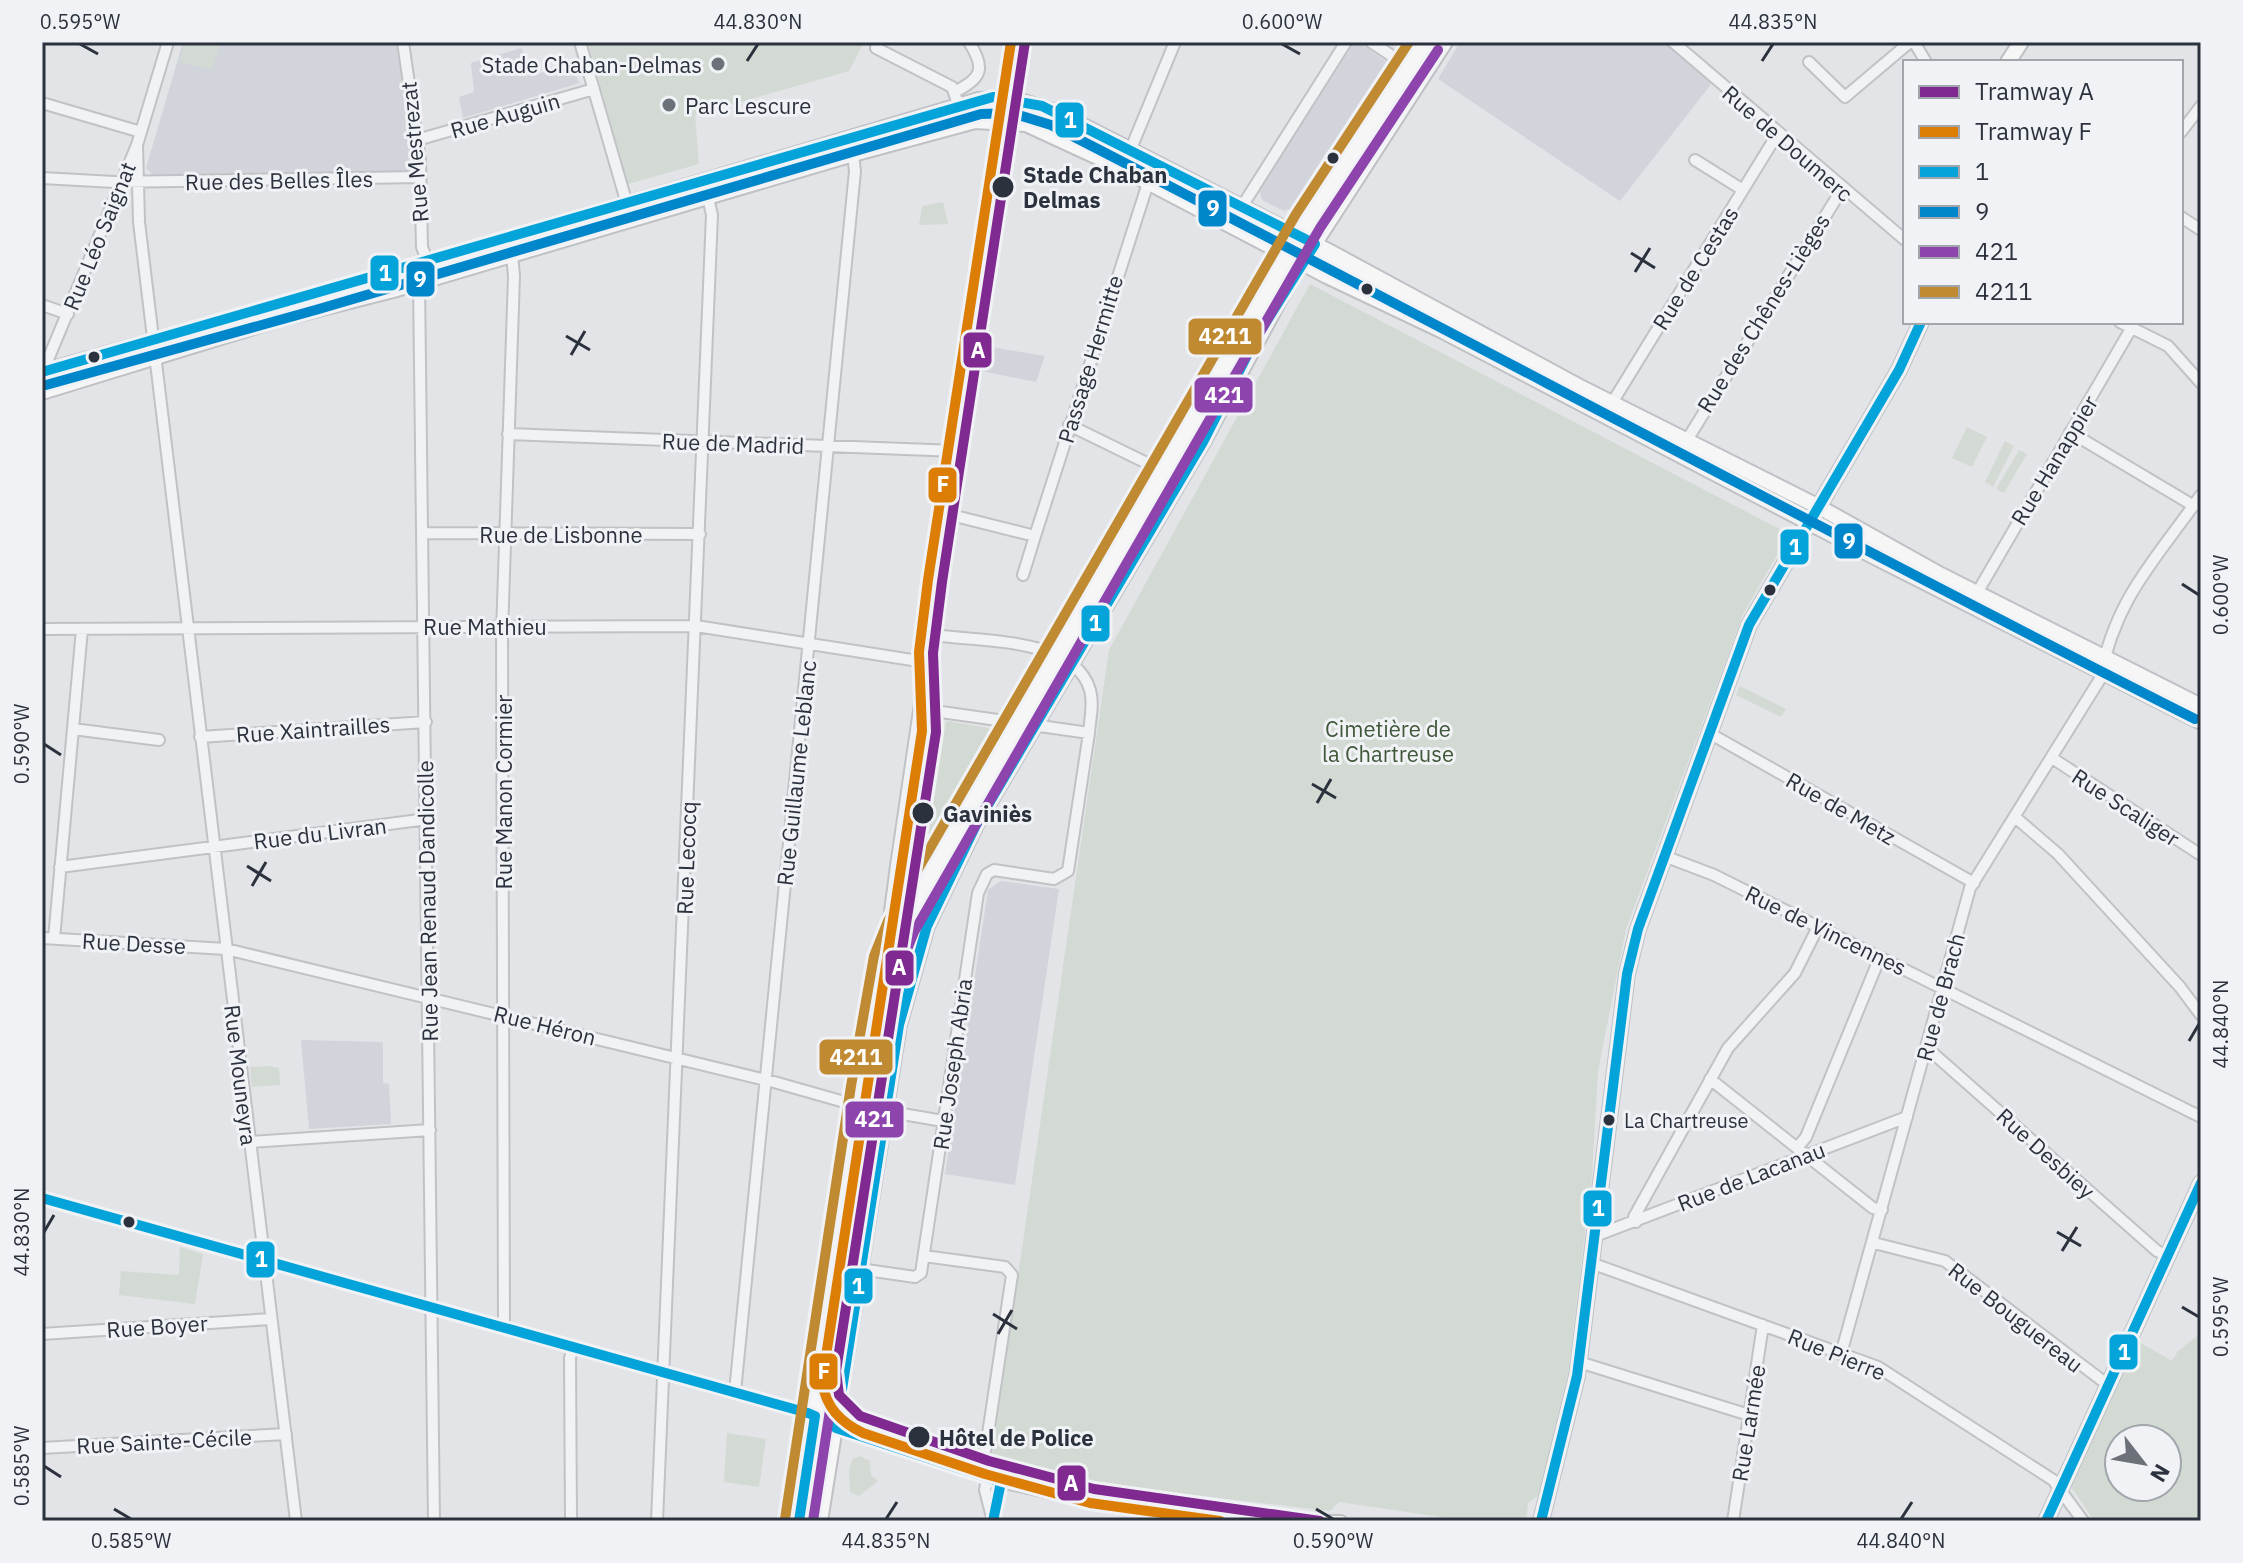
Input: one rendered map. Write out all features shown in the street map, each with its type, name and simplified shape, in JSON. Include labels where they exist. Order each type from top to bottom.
[{"type":"main road","points":[[799,1521],[862,1107],[893,947],[929,875],[1294,246],[1426,42]]},
{"type":"main road","points":[[820,1521],[907,988],[927,926],[976,825],[1203,442],[1256,338],[1445,42]]},
{"type":"main road","points":[[2009,60],[2021,42]]},
{"type":"main road","points":[[42,390],[156,359],[283,318],[535,249],[958,98],[1014,99],[1042,106],[1241,208],[1294,246],[1304,261],[1809,522],[2103,663],[2201,706]]},
{"type":"main road","points":[[42,372],[289,304],[627,204],[853,154],[975,121],[1006,121],[1040,130],[1154,187],[1213,208],[1294,246],[1315,244],[1612,403],[1819,507],[1941,575]]},
{"type":"main road","points":[[1304,261],[1324,262],[1380,289],[1432,307]]},
{"type":"main road","points":[[1541,1521],[1579,1362],[1627,974],[1638,929],[1749,625],[1899,370],[1920,324]]},
{"type":"main road","points":[[1809,522],[1840,529],[1977,593],[2201,722]]},
{"type":"main road","points":[[2046,1521],[2201,1183]]},
{"type":"street","name":"Rue Léo Saignat","points":[[42,372],[137,145],[168,42]]},
{"type":"street","name":"Rue Mestrezat","points":[[403,42],[421,177],[422,247],[426,261]]},
{"type":"street","points":[[535,249],[619,215],[627,204],[580,42]]},
{"type":"street","points":[[876,48],[958,98],[981,73],[980,60],[969,42]]},
{"type":"street","points":[[1014,99],[1025,42]]},
{"type":"street","points":[[893,947],[887,934],[1006,121],[1015,114],[1033,115],[1085,138],[1130,151],[1175,42]]},
{"type":"street","points":[[1241,208],[1346,42]]},
{"type":"street","points":[[1371,42],[1410,68]]},
{"type":"street","name":"Rue de Doumerc","points":[[1673,42],[1687,46],[1778,133],[1903,238]]},
{"type":"street","points":[[1809,62],[1845,97],[1912,42],[1925,60]]},
{"type":"street","name":"Rue Auguin","points":[[417,140],[594,89]]},
{"type":"street","points":[[42,103],[141,132]]},
{"type":"street","points":[[2183,129],[2201,106]]},
{"type":"street","name":"Rue de Cestas","points":[[1612,403],[1778,133]]},
{"type":"street","name":"Rue Léo Saignat","points":[[137,145],[137,182],[156,359]]},
{"type":"street","name":"Rue Guillaume Leblanc","points":[[735,1392],[855,171],[853,154]]},
{"type":"street","points":[[1695,160],[1743,190]]},
{"type":"street","name":"Rue des Belles Îles","points":[[42,178],[137,182],[421,177]]},
{"type":"street","name":"Passage Hermitte","points":[[1023,575],[1069,425],[1154,187]]},
{"type":"street","name":"Rue Lecocq","points":[[657,1521],[712,215],[706,188]]},
{"type":"street","name":"Rue des Chênes-Lièges","points":[[1687,440],[1842,189]]},
{"type":"street","points":[[2183,218],[2201,230]]},
{"type":"street","name":"Rue Manon Cormier","points":[[504,1328],[503,626],[514,276],[512,255]]},
{"type":"street","points":[[426,261],[430,269],[441,276]]},
{"type":"street","name":"Rue Jean Renaud Dandicolle","points":[[419,282],[434,1521]]},
{"type":"street","points":[[42,305],[68,314]]},
{"type":"street","points":[[1432,307],[1434,326]]},
{"type":"street","points":[[2125,324],[2168,346],[2201,383]]},
{"type":"street","name":"Rue Hanappier","points":[[1977,593],[2132,327]]},
{"type":"street","points":[[84,379],[131,358],[153,340]]},
{"type":"street","points":[[42,390],[106,353]]},
{"type":"street","name":"Rue Mouneyra","points":[[156,359],[296,1521]]},
{"type":"street","points":[[1069,425],[1163,471]]},
{"type":"street","points":[[2070,432],[2194,506]]},
{"type":"street","name":"Rue de Madrid","points":[[508,434],[957,451]]},
{"type":"street","name":"Rue de Brach","points":[[1841,1354],[1974,883],[2100,679],[2103,663],[2138,578],[2201,495]]},
{"type":"street","points":[[947,514],[1035,536]]},
{"type":"street","name":"Rue de Lisbonne","points":[[423,533],[700,534]]},
{"type":"street","name":"Rue Mathieu","points":[[42,629],[696,626],[925,662]]},
{"type":"street","points":[[54,939],[82,629]]},
{"type":"street","points":[[920,709],[1089,733],[1090,693],[1072,662],[1057,654],[929,634]]},
{"type":"street","points":[[1033,726],[1037,701],[1050,678],[1057,654]]},
{"type":"street","name":"Rue Xaintrailles","points":[[200,737],[426,722]]},
{"type":"street","points":[[73,729],[159,740]]},
{"type":"street","name":"Rue Joseph Abria","points":[[924,1256],[981,883],[994,870],[1054,879],[1064,876],[1070,866],[1089,733]]},
{"type":"street","name":"Rue de Metz","points":[[1709,733],[1974,883]]},
{"type":"street","name":"Rue Scaliger","points":[[2052,758],[2201,855]]},
{"type":"street","points":[[2015,817],[2058,854],[2180,987],[2201,1015]]},
{"type":"street","name":"Rue du Livran","points":[[60,867],[427,819]]},
{"type":"street","name":"Rue de Vincennes","points":[[1664,856],[1714,875],[2201,1117]]},
{"type":"street","points":[[1636,1222],[1634,1217],[1728,1048],[1795,973],[1818,927]]},
{"type":"street","name":"Rue Desse","points":[[42,938],[226,949]]},
{"type":"street","name":"Rue Héron","points":[[226,949],[888,1112]]},
{"type":"street","points":[[1802,1151],[1880,957]]},
{"type":"street","name":"Rue Desbiey","points":[[1926,1047],[2157,1251],[2168,1256]]},
{"type":"street","points":[[1710,1079],[1873,1208],[1882,1210]]},
{"type":"street","points":[[888,1112],[943,1121]]},
{"type":"street","name":"Rue de Lacanau","points":[[1595,1236],[1636,1222],[1802,1151],[1907,1117]]},
{"type":"street","points":[[249,1142],[430,1130]]},
{"type":"street","points":[[42,1198],[815,1416]]},
{"type":"street","name":"Rue Bouguereau","points":[[1874,1243],[1945,1261],[2108,1385]]},
{"type":"street","points":[[860,1269],[919,1276],[924,1256],[1010,1269],[1012,1275],[983,1477],[992,1520]]},
{"type":"street","name":"Rue Pierre","points":[[1591,1263],[1878,1367],[2061,1488]]},
{"type":"street","name":"Rue Boyer","points":[[42,1334],[271,1319]]},
{"type":"street","name":"Rue Larmée","points":[[1733,1521],[1763,1325]]},
{"type":"street","points":[[571,1521],[573,1347]]},
{"type":"street","points":[[1579,1362],[1749,1415]]},
{"type":"street","points":[[836,1428],[1001,1482],[1096,1503],[1236,1521]]},
{"type":"street","name":"Rue Sainte-Cécile","points":[[42,1448],[286,1434]]},
{"type":"street","points":[[992,1520],[1001,1482]]},
{"type":"street","points":[[2061,1488],[2083,1521]]},
{"type":"street","points":[[1324,1521],[1338,1521]]},
{"type":"shaded area","points":[[183,42],[396,42],[414,165],[408,171],[152,175],[146,168]]},
{"type":"shaded area","points":[[1358,42],[1390,64],[1392,69],[1305,203],[1284,211],[1262,200],[1259,190],[1354,43]]},
{"type":"shaded area","points":[[1460,42],[1664,42],[1712,83],[1620,201],[1438,79]]},
{"type":"shaded area","points":[[521,48],[537,74],[569,65],[580,83],[463,118],[459,97],[474,92],[471,63]]},
{"type":"shaded area","points":[[984,346],[1045,356],[1036,382],[981,371]]},
{"type":"shaded area","points":[[1001,881],[1059,889],[1015,1185],[945,1174],[988,890]]},
{"type":"shaded area","points":[[301,1040],[383,1042],[383,1083],[389,1084],[391,1124],[309,1129]]},
{"type":"green space","points":[[185,42],[220,42],[212,70],[180,62]]},
{"type":"green space","name":"Parc Lescure","points":[[588,42],[864,42],[849,71],[695,115],[699,164],[628,184]]},
{"type":"green space","points":[[943,202],[948,224],[919,225],[922,206]]},
{"type":"green space","name":"Cimetière de la Chartreuse","points":[[1310,284],[1789,534],[1743,614],[1626,929],[1598,1071],[1592,1175],[1568,1373],[1539,1495],[1528,1503],[1526,1521],[1468,1521],[1339,1502],[1330,1511],[1100,1484],[992,1455],[1109,650]]},
{"type":"green space","points":[[1967,427],[1987,437],[1972,467],[1952,458]]},
{"type":"green space","points":[[2005,441],[2014,446],[1993,487],[1985,482]]},
{"type":"green space","points":[[2019,450],[2027,454],[2004,493],[1996,489]]},
{"type":"green space","points":[[1740,686],[1786,709],[1781,717],[1736,695]]},
{"type":"green space","points":[[946,721],[989,728],[996,738],[925,860]]},
{"type":"green space","points":[[909,925],[883,1103],[869,1100],[891,961]]},
{"type":"green space","points":[[250,1067],[279,1068],[280,1085],[252,1087]]},
{"type":"green space","points":[[865,1119],[880,1122],[834,1405],[823,1403]]},
{"type":"green space","points":[[180,1247],[203,1254],[195,1304],[119,1295],[121,1271],[179,1275]]},
{"type":"green space","points":[[2201,1333],[2201,1521],[2094,1521],[2070,1485],[2137,1341],[2172,1361],[2178,1351]]},
{"type":"green space","points":[[727,1433],[766,1439],[759,1487],[724,1482]]},
{"type":"green space","points":[[816,1448],[827,1450],[815,1521],[805,1521]]},
{"type":"green space","points":[[860,1456],[870,1461],[871,1475],[878,1481],[859,1496],[850,1492],[849,1469],[853,1459]]},
{"type":"green space","points":[[1023,1468],[1112,1490],[1310,1515],[1301,1521],[1279,1521],[1113,1499],[1020,1480]]},
{"type":"tram line","name":"F","points":[[1011,42],[928,580],[919,652],[922,731],[822,1382],[835,1413],[863,1433],[985,1474],[1090,1503],[1220,1521]]},
{"type":"tram line","name":"A","points":[[1025,42],[942,582],[933,653],[936,732],[836,1371],[839,1395],[860,1416],[989,1461],[1094,1489],[1320,1521]]},
{"type":"transit line","name":"4211","points":[[785,1519],[851,1086],[874,956],[888,921],[1296,214],[1409,42]]},
{"type":"transit line","name":"421","points":[[813,1521],[879,1090],[902,962],[914,932],[1320,228],[1438,50]]},
{"type":"transit line","name":"1","points":[[42,372],[993,97],[1042,106],[1315,244],[1256,338],[1203,442],[976,825],[927,926],[899,1025],[836,1428],[1001,1482],[993,1521]]},
{"type":"transit line","name":"9","points":[[46,385],[319,309],[981,114],[1012,113],[1051,125],[2195,719]]},
{"type":"transit line","name":"1","points":[[1541,1521],[1577,1376],[1627,974],[1638,929],[1749,625],[1899,370],[1920,324]]},
{"type":"transit line","name":"1","points":[[2046,1521],[2201,1183]]},
{"type":"transit line","name":"1","points":[[42,1198],[808,1413],[815,1416],[799,1521]]},
{"type":"place","name":"Stade Chaban-Delmas","points":[[718,64]]},
{"type":"place","name":"Parc Lescure","points":[[669,105]]},
{"type":"place","name":"Stade Chaban Delmas","points":[[1003,187]]},
{"type":"place","name":"Gaviniès","points":[[923,813]]},
{"type":"place","name":"La Chartreuse","points":[[1609,1120]]},
{"type":"place","name":"Hôtel de Police","points":[[919,1437]]}]
